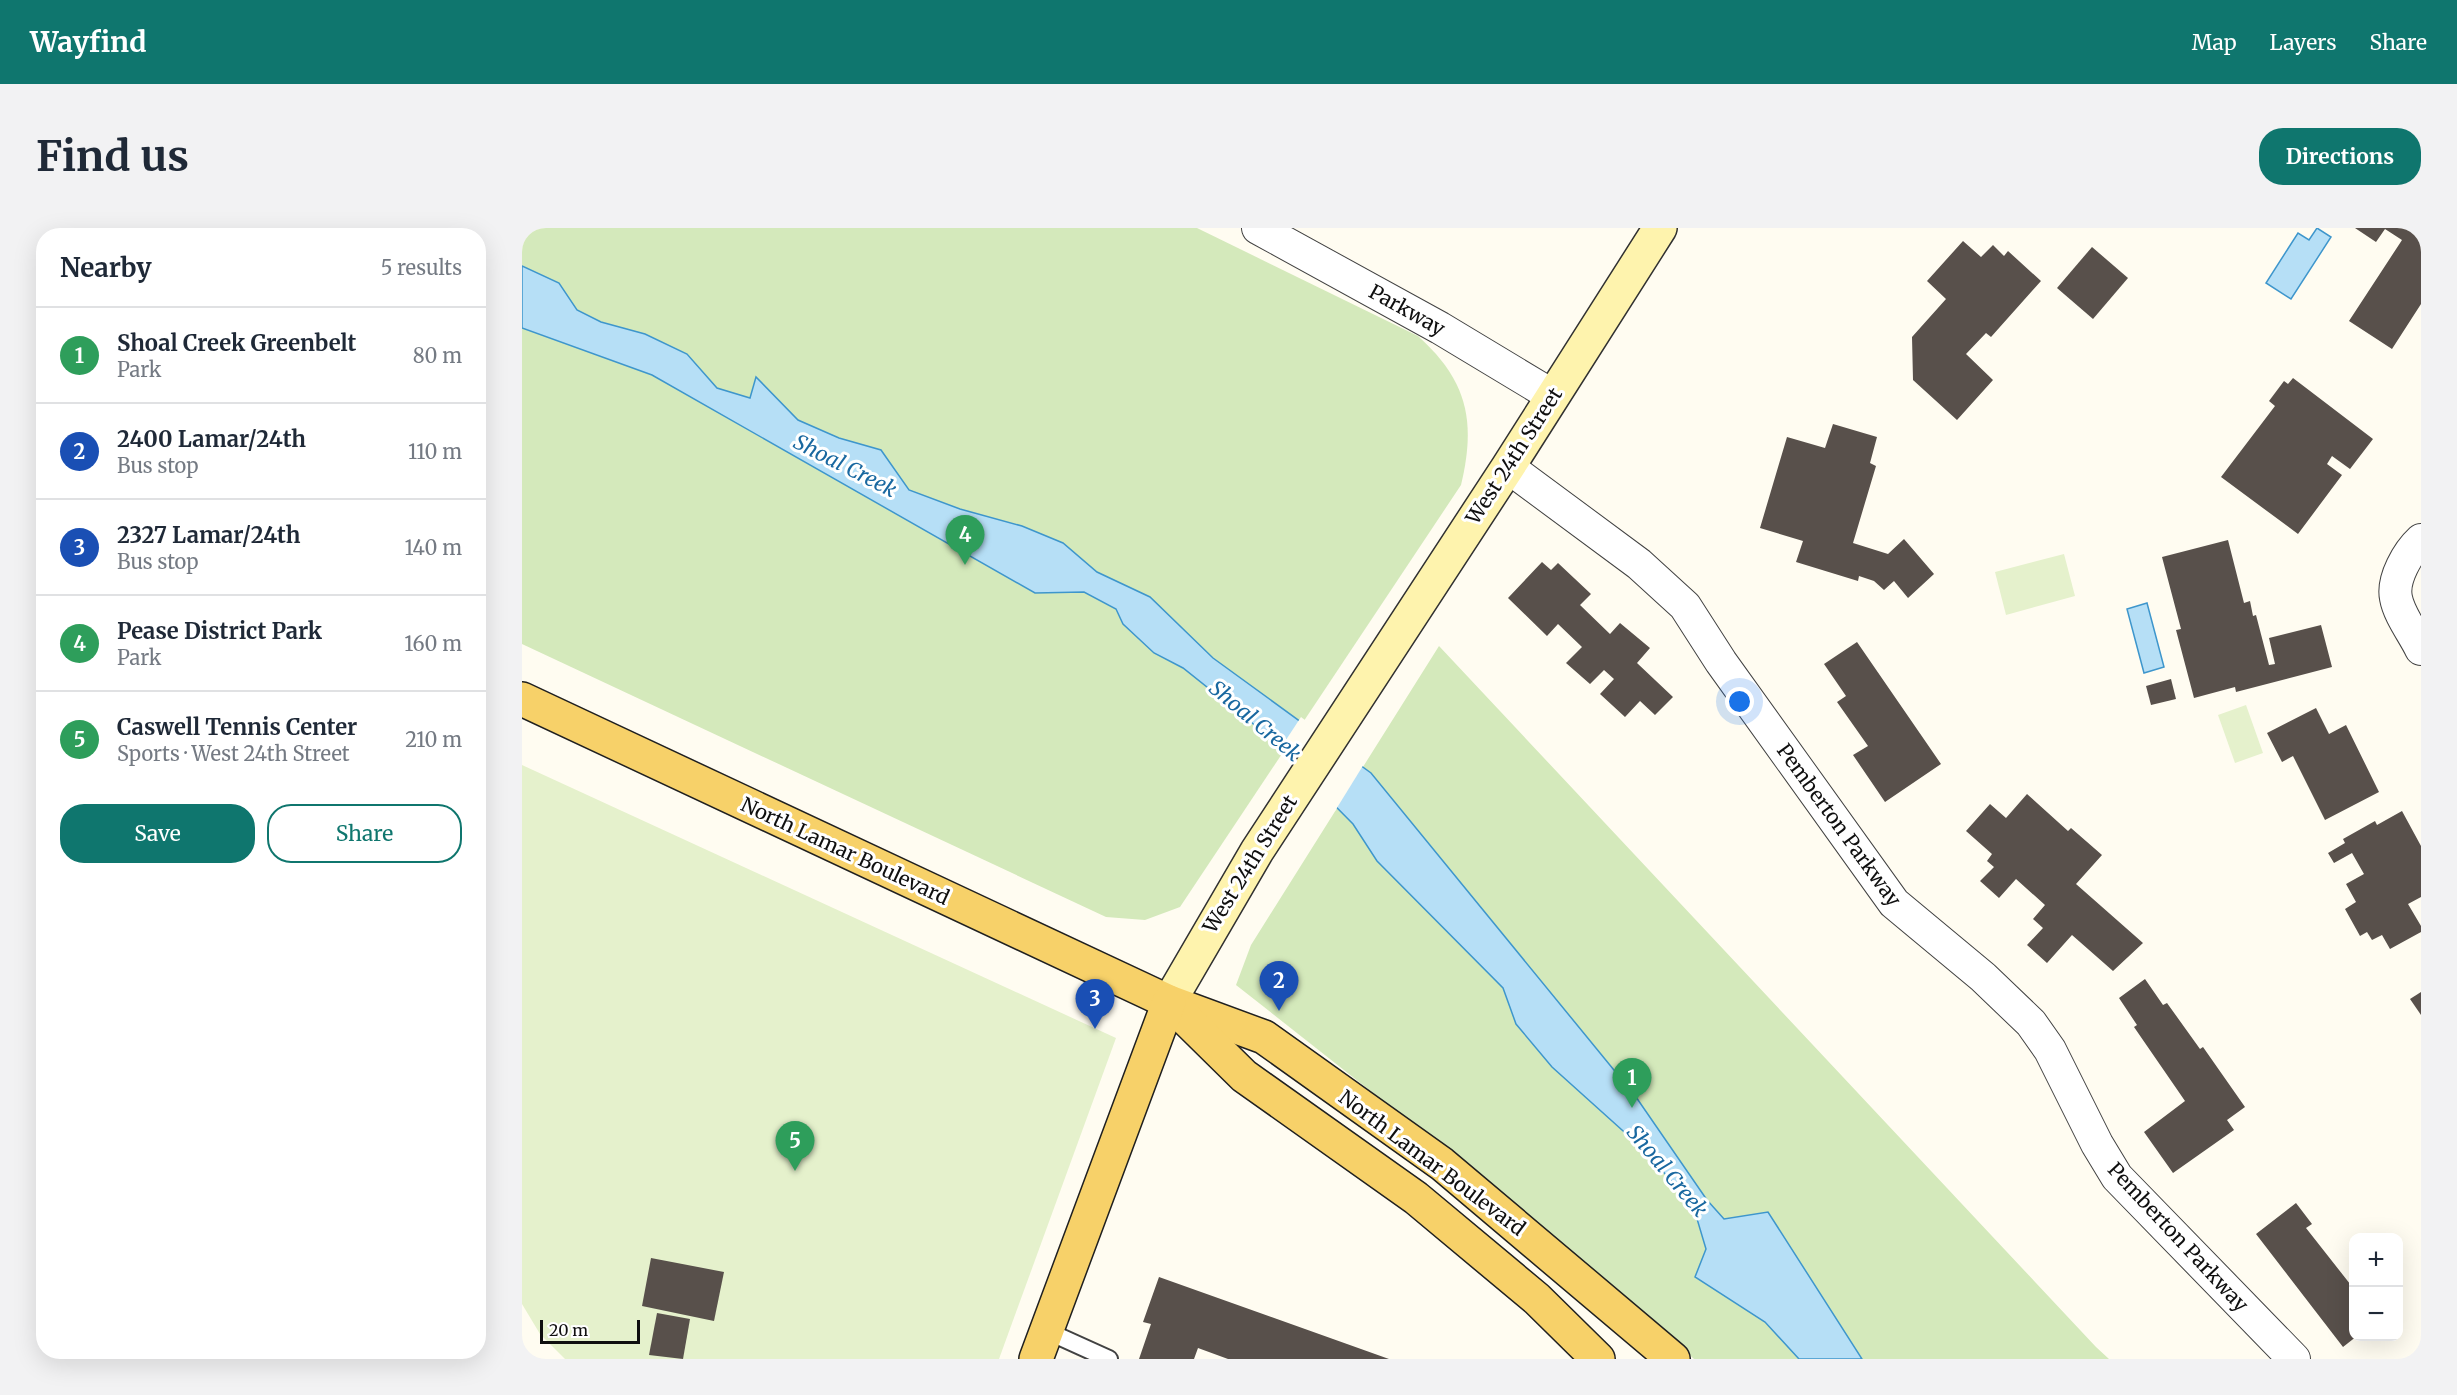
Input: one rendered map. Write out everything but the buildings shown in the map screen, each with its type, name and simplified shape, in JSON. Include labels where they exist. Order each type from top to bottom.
[{"type":"main road","name":"West 24th Street","points":[[1042,1345],[1169,1002],[1257,851],[1660,228]]},
{"type":"main road","name":"North Lamar Boulevard","points":[[522,699],[1169,1002],[1264,1037],[1442,1164],[1673,1359]]},
{"type":"main road","name":"North Lamar Boulevard","points":[[1169,1002],[1244,1076],[1416,1198],[1538,1299],[1599,1359]]},
{"type":"street","name":"Parkway","points":[[1258,228],[1440,328],[1553,396]]},
{"type":"street","name":"Pemberton Parkway","points":[[1508,466],[1640,564],[1684,606],[1721,662],[1894,903],[1983,977],[2031,1023],[2050,1050],[2097,1144],[2117,1177],[2294,1359]]},
{"type":"street","points":[[2421,540],[2411,549],[2401,567],[2396,597],[2421,649]]},
{"type":"lane","points":[[1042,1345],[1109,1359]]},
{"type":"green space","points":[[522,228],[1197,228],[1418,336],[1448,369],[1458,386],[1464,404],[1468,441],[1461,485],[1180,907],[1145,920],[1106,917],[522,644]]},
{"type":"green space","points":[[2064,554],[2075,596],[2006,615],[1995,572]]},
{"type":"green space","points":[[1439,646],[2109,1359],[1694,1359],[1547,1230],[1236,985],[1251,945]]},
{"type":"green space","points":[[2246,705],[2263,753],[2235,763],[2218,715]]},
{"type":"green space","points":[[522,765],[1116,1038],[999,1359],[565,1359],[540,1334],[522,1304]]},
{"type":"water","points":[[2317,228],[2331,237],[2291,299],[2266,283],[2298,233],[2309,240]]},
{"type":"water","name":"Shoal Creek","points":[[522,266],[559,283],[577,310],[601,322],[645,334],[687,354],[717,388],[750,398],[756,377],[798,420],[839,438],[881,450],[909,490],[960,509],[1022,526],[1063,543],[1097,572],[1150,597],[1213,658],[1371,773],[1636,1097],[1707,1200],[1724,1219],[1768,1212],[1862,1359],[1799,1359],[1765,1322],[1695,1277],[1706,1249],[1695,1212],[1669,1178],[1632,1139],[1552,1067],[1516,1024],[1503,988],[1377,861],[1353,824],[1257,727],[1183,668],[1154,653],[1123,624],[1116,609],[1084,592],[1035,593],[652,375],[522,328]]},
{"type":"water","points":[[2147,603],[2164,667],[2144,673],[2127,609]]},
{"type":"pier","points":[[1301,717],[1364,764],[1335,811],[1278,752]]},
{"type":"place","name":"Pease District Park","points":[[965,565]]},
{"type":"place","name":"2400 Lamar/24th","points":[[1279,1011]]},
{"type":"place","name":"2327 Lamar/24th","points":[[1095,1029]]},
{"type":"place","name":"Shoal Creek Greenbelt","points":[[1632,1108]]},
{"type":"place","name":"Caswell Tennis Center","points":[[795,1171]]}]
